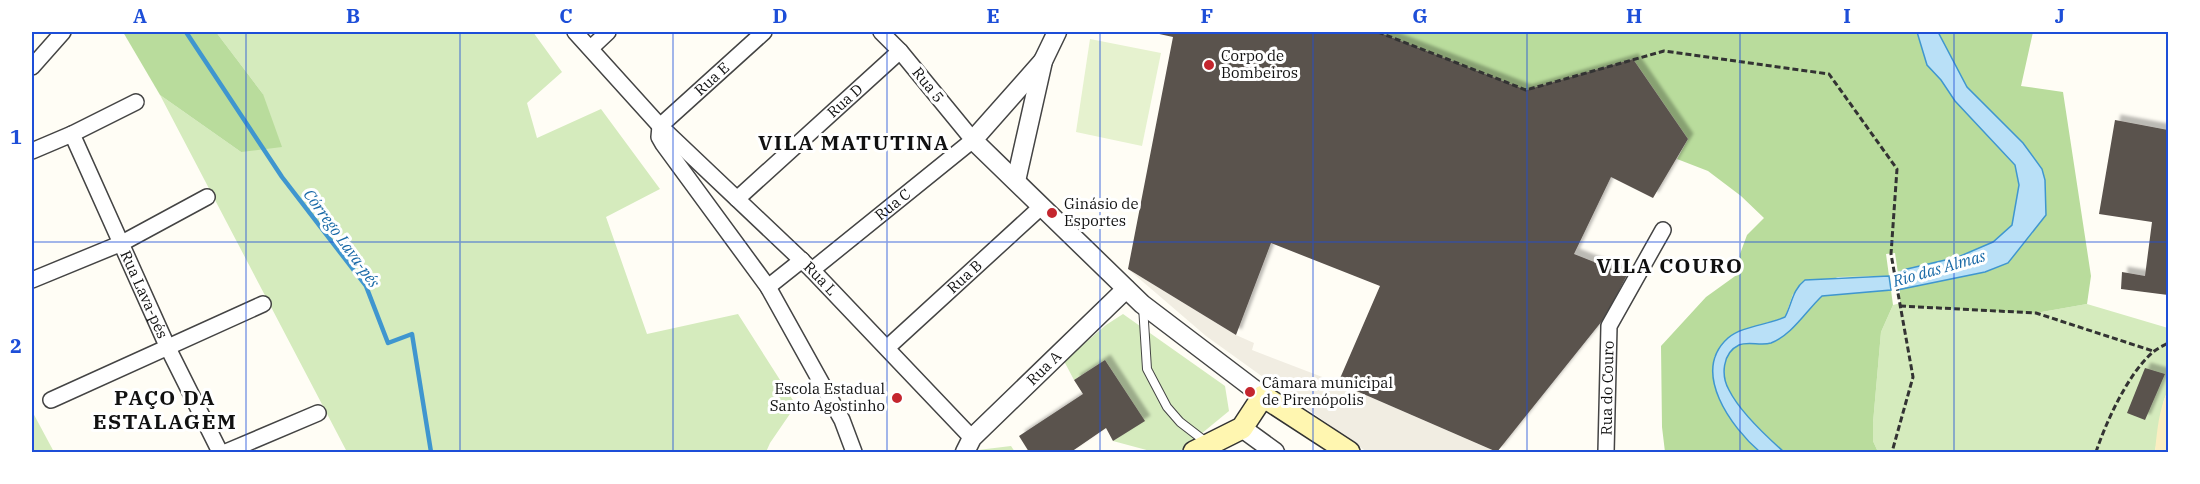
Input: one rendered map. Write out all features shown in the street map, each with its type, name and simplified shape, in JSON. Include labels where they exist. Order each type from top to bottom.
[{"type":"main road","points":[[1206,450],[1242,428],[1263,396],[1349,453]]},
{"type":"street","points":[[32,68],[63,32]]},
{"type":"street","name":"Rua L","points":[[575,32],[660,126],[807,265],[888,347],[969,445]]},
{"type":"street","points":[[591,48],[608,32]]},
{"type":"street","name":"Rua E","points":[[660,126],[764,32]]},
{"type":"street","points":[[1057,32],[1042,61],[973,140],[1142,304],[1263,396]]},
{"type":"street","name":"Rua 5","points":[[892,39],[973,140]]},
{"type":"street","name":"Rua D","points":[[737,199],[892,39]]},
{"type":"street","points":[[1016,181],[1042,61]]},
{"type":"street","points":[[32,151],[136,102]]},
{"type":"street","name":"Rua L","points":[[660,126],[659,137],[663,144],[768,287],[842,420],[854,453]]},
{"type":"street","name":"Rua Lava-pés","points":[[72,134],[168,348],[220,453]]},
{"type":"street","name":"Rua C","points":[[768,287],[807,265],[973,140]]},
{"type":"street","points":[[32,279],[122,243],[207,197]]},
{"type":"street","name":"Rua B","points":[[888,347],[1041,207]]},
{"type":"street","name":"Rua do Couro","points":[[1606,453],[1609,326],[1663,230]]},
{"type":"street","name":"Rua A","points":[[969,445],[1126,289]]},
{"type":"street","points":[[51,400],[263,304]]},
{"type":"street","points":[[226,453],[318,413]]},
{"type":"street","points":[[1242,428],[1275,453]]},
{"type":"lane","points":[[1142,304],[1147,369],[1167,406],[1206,450]]},
{"type":"path","points":[[1378,32],[1526,90],[1664,51],[1829,74],[1897,169],[1891,254],[1913,376],[1892,453]]},
{"type":"path","points":[[1900,306],[2036,313],[2153,351]]},
{"type":"path","points":[[2096,453],[2106,423],[2132,375],[2153,351],[2169,343]]},
{"type":"green space","points":[[123,32],[216,32],[263,94],[282,147],[241,152],[160,95]]},
{"type":"green space","points":[[216,32],[533,32],[562,72],[527,103],[537,138],[601,109],[660,189],[606,217],[647,334],[738,314],[796,405],[766,452],[347,452],[160,95],[241,152],[263,94]]},
{"type":"green space","points":[[1378,32],[1917,32],[1927,65],[1941,80],[1955,101],[2015,165],[2019,185],[2012,225],[1993,242],[1958,257],[1898,273],[1895,253],[1886,254],[1889,276],[1838,277],[1793,294],[1785,317],[1739,332],[1729,338],[1714,357],[1736,425],[1760,452],[1665,452],[1662,427],[1661,346],[1706,297],[1738,274],[1740,254],[1747,235],[1764,218],[1741,196],[1708,171],[1677,159],[1688,139],[1633,59],[1526,90]]},
{"type":"green space","points":[[1938,32],[2033,32],[2021,86],[2063,92],[2091,276],[2087,304],[2036,313],[1900,306],[1900,289],[1985,272],[2008,263],[2046,215],[2023,143],[1967,87]]},
{"type":"green space","points":[[1090,39],[1161,53],[1142,146],[1076,132]]},
{"type":"green space","points":[[1891,290],[1893,305],[1881,332],[1873,423],[1873,441],[1878,452],[1784,452],[1746,414],[1729,390],[1724,365],[1729,353],[1738,345],[1767,344],[1779,339],[1792,329],[1822,296]]},
{"type":"green space","points":[[1901,303],[2036,313],[2087,304],[2168,328],[2168,390],[2160,419],[2155,452],[1878,452],[1873,441],[1873,423],[1881,332],[1893,305]]},
{"type":"green space","points":[[1123,314],[1225,386],[1229,411],[1179,452],[1154,452],[1113,441],[1144,420],[1105,360],[1074,380],[1064,361],[1106,325]]},
{"type":"green space","points":[[32,411],[54,452],[32,452]]},
{"type":"green space","points":[[1011,446],[1015,452],[977,452],[978,450]]},
{"type":"sand","points":[[2168,390],[2168,452],[2155,452],[2160,412]]},
{"type":"shaded area","points":[[1128,269],[1236,335],[1254,343],[1252,350],[1338,383],[1497,452],[1367,452],[1206,336]]},
{"type":"water","name":"Rio das Almas","points":[[1917,32],[1938,32],[1967,87],[2023,143],[2042,169],[2045,180],[2046,215],[2008,263],[1985,272],[1897,290],[1898,273],[1958,257],[1993,242],[2012,225],[2019,185],[2015,165],[1955,101],[1941,80],[1927,65]]},
{"type":"water","points":[[1889,276],[1891,290],[1822,296],[1792,329],[1779,339],[1767,344],[1739,345],[1729,353],[1724,372],[1729,390],[1746,414],[1784,452],[1760,452],[1738,429],[1719,399],[1714,383],[1713,367],[1717,352],[1734,334],[1785,317],[1795,293],[1805,280]]},
{"type":"building","points":[[1150,32],[1378,32],[1526,90],[1633,59],[1688,139],[1653,198],[1611,177],[1574,254],[1627,275],[1606,316],[1497,452],[1338,383],[1380,286],[1271,243],[1236,335],[1128,269],[1173,37]]},
{"type":"building","points":[[2115,120],[2168,130],[2168,295],[2121,289],[2122,272],[2145,276],[2152,222],[2099,214]]},
{"type":"building","points":[[1105,360],[1145,421],[1113,441],[1106,428],[1071,452],[1029,452],[1019,436],[1083,394],[1074,380]]},
{"type":"building","points":[[2145,368],[2165,374],[2145,420],[2127,413]]},
{"type":"waterway","name":"Córrego Lava-pés","points":[[186,32],[282,177],[366,286],[388,343],[412,334],[431,452]]},
{"type":"place","name":"Corpo de Bombeiros","points":[[1209,65]]},
{"type":"place","name":"Ginásio de Esportes","points":[[1052,213]]},
{"type":"place","name":"Câmara municipal de Pirenópolis","points":[[1250,392]]},
{"type":"place","name":"Escola Estadual Santo Agostinho","points":[[897,398]]},
{"type":"district","name":"VILA MATUTINA","points":[[854,143]]},
{"type":"district","name":"VILA COURO","points":[[1670,266]]},
{"type":"district","name":"PAÇO DA ESTALAGEM","points":[[165,410]]}]
